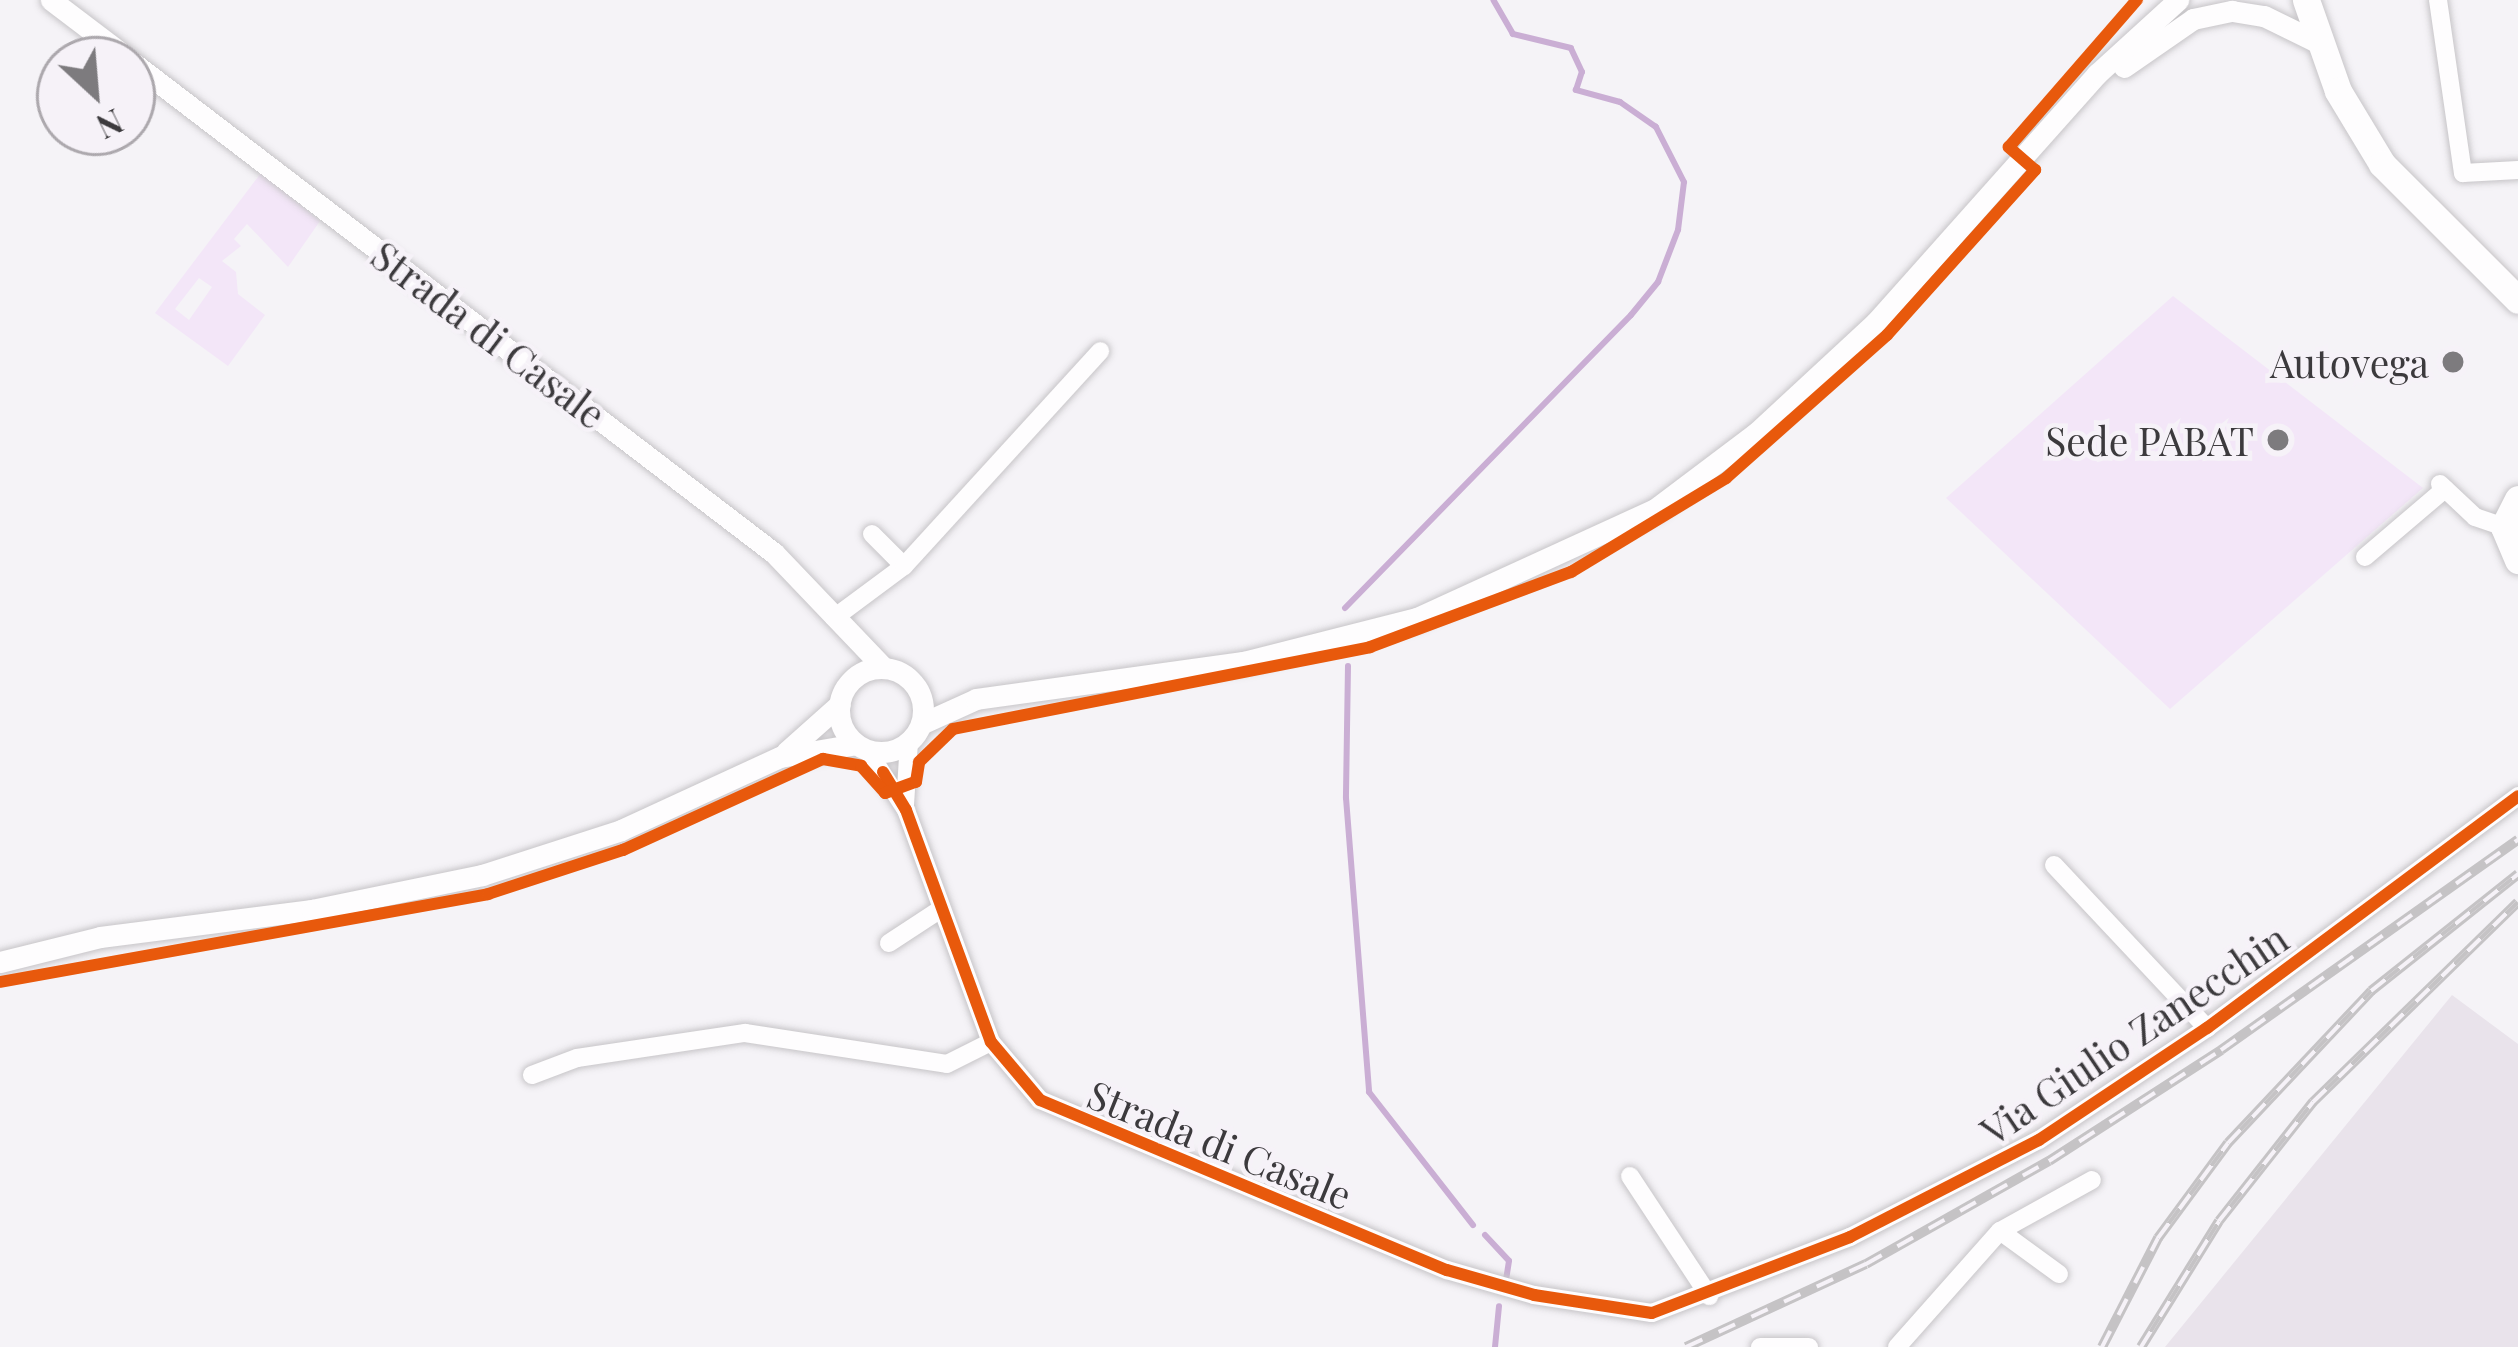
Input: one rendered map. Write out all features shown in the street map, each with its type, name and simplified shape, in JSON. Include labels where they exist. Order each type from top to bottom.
[{"type":"main road","points":[[2306,0],[2318,41],[2381,164],[2518,300]]},
{"type":"main road","points":[[2518,499],[2504,527],[2518,560]]},
{"type":"street","name":"Strada di Casale","points":[[51,0],[98,36]]},
{"type":"street","points":[[0,962],[100,937],[312,910],[482,875],[621,830],[780,757],[862,747],[915,733],[976,699],[1326,645],[1493,588],[1654,508],[1756,434],[1876,322],[2071,107],[2178,0]]},
{"type":"street","points":[[2071,107],[2167,33],[2255,0]]},
{"type":"street","points":[[2438,0],[2463,173],[2518,170]]},
{"type":"street","points":[[2232,11],[2264,16],[2318,41]]},
{"type":"street","name":"Strada di Casale","points":[[156,80],[775,553],[884,668]]},
{"type":"street","points":[[862,747],[842,727],[837,623],[904,566],[1100,351]]},
{"type":"street","points":[[2365,557],[2441,484],[2475,517],[2504,527]]},
{"type":"street","points":[[872,534],[904,566]]},
{"type":"street","points":[[780,757],[861,673],[884,668],[914,684],[976,699]]},
{"type":"street","points":[[914,684],[915,733]]},
{"type":"street","name":"Strada di Casale","points":[[906,809],[915,733]]},
{"type":"street","name":"Strada di Casale","points":[[862,747],[906,809],[991,1042],[1040,1100],[1083,1124],[1447,1270],[1631,1312],[1709,1296],[1757,1277]]},
{"type":"street","name":"Via Giulio Zanecchin","points":[[1757,1277],[1984,1171],[2207,1028],[2518,796]]},
{"type":"street","points":[[2054,865],[2207,1028]]},
{"type":"street","points":[[889,943],[941,909]]},
{"type":"street","points":[[532,1076],[577,1058],[745,1033],[947,1064],[991,1042]]},
{"type":"street","points":[[1630,1176],[1709,1296]]},
{"type":"street","points":[[1897,1347],[2000,1231],[2092,1180]]},
{"type":"street","points":[[2000,1231],[2059,1274]]},
{"type":"street","points":[[1760,1347],[1809,1347]]},
{"type":"shaded area","points":[[261,173],[320,221],[288,267],[247,224],[234,239],[241,246],[222,261],[236,272],[238,294],[265,315],[228,366],[155,313]],"holes":[[[199,278],[212,287],[189,320],[175,309]]]},
{"type":"shaded area","points":[[2173,296],[2423,488],[2170,709],[1946,498]]},
{"type":"shaded area","points":[[2452,995],[2518,1044],[2518,1347],[2165,1347]]},
{"type":"waterway","points":[[1345,608],[1631,315],[1658,282],[1678,230],[1684,182],[1656,127],[1620,102],[1576,90],[1582,72],[1571,48],[1513,34],[1493,0]]},
{"type":"waterway","points":[[1348,666],[1346,798],[1369,1092],[1473,1225]]},
{"type":"waterway","points":[[1485,1235],[1509,1261],[1506,1279]]},
{"type":"waterway","points":[[1495,1347],[1499,1306]]},
{"type":"railway","points":[[1686,1347],[1866,1264],[2049,1161],[2221,1050],[2518,840]]},
{"type":"railway","points":[[2102,1347],[2158,1238],[2228,1143],[2371,991],[2518,874]]},
{"type":"railway","points":[[2141,1347],[2219,1221],[2313,1102],[2518,902]]},
{"type":"cycle path","points":[[0,982],[488,894],[623,850],[823,759],[861,766],[885,793],[916,782],[919,762],[953,729],[1370,647],[1571,572],[1726,478],[1887,335],[2035,170],[2009,147],[2137,0]]},
{"type":"cycle path","points":[[883,772],[906,810],[991,1042],[1040,1100],[1447,1270],[1534,1295],[1652,1313],[1850,1237],[2039,1140],[2207,1028],[2518,796]]},
{"type":"place","name":"Autovega","points":[[2453,362]]},
{"type":"place","name":"Sede PABAT","points":[[2278,440]]}]
